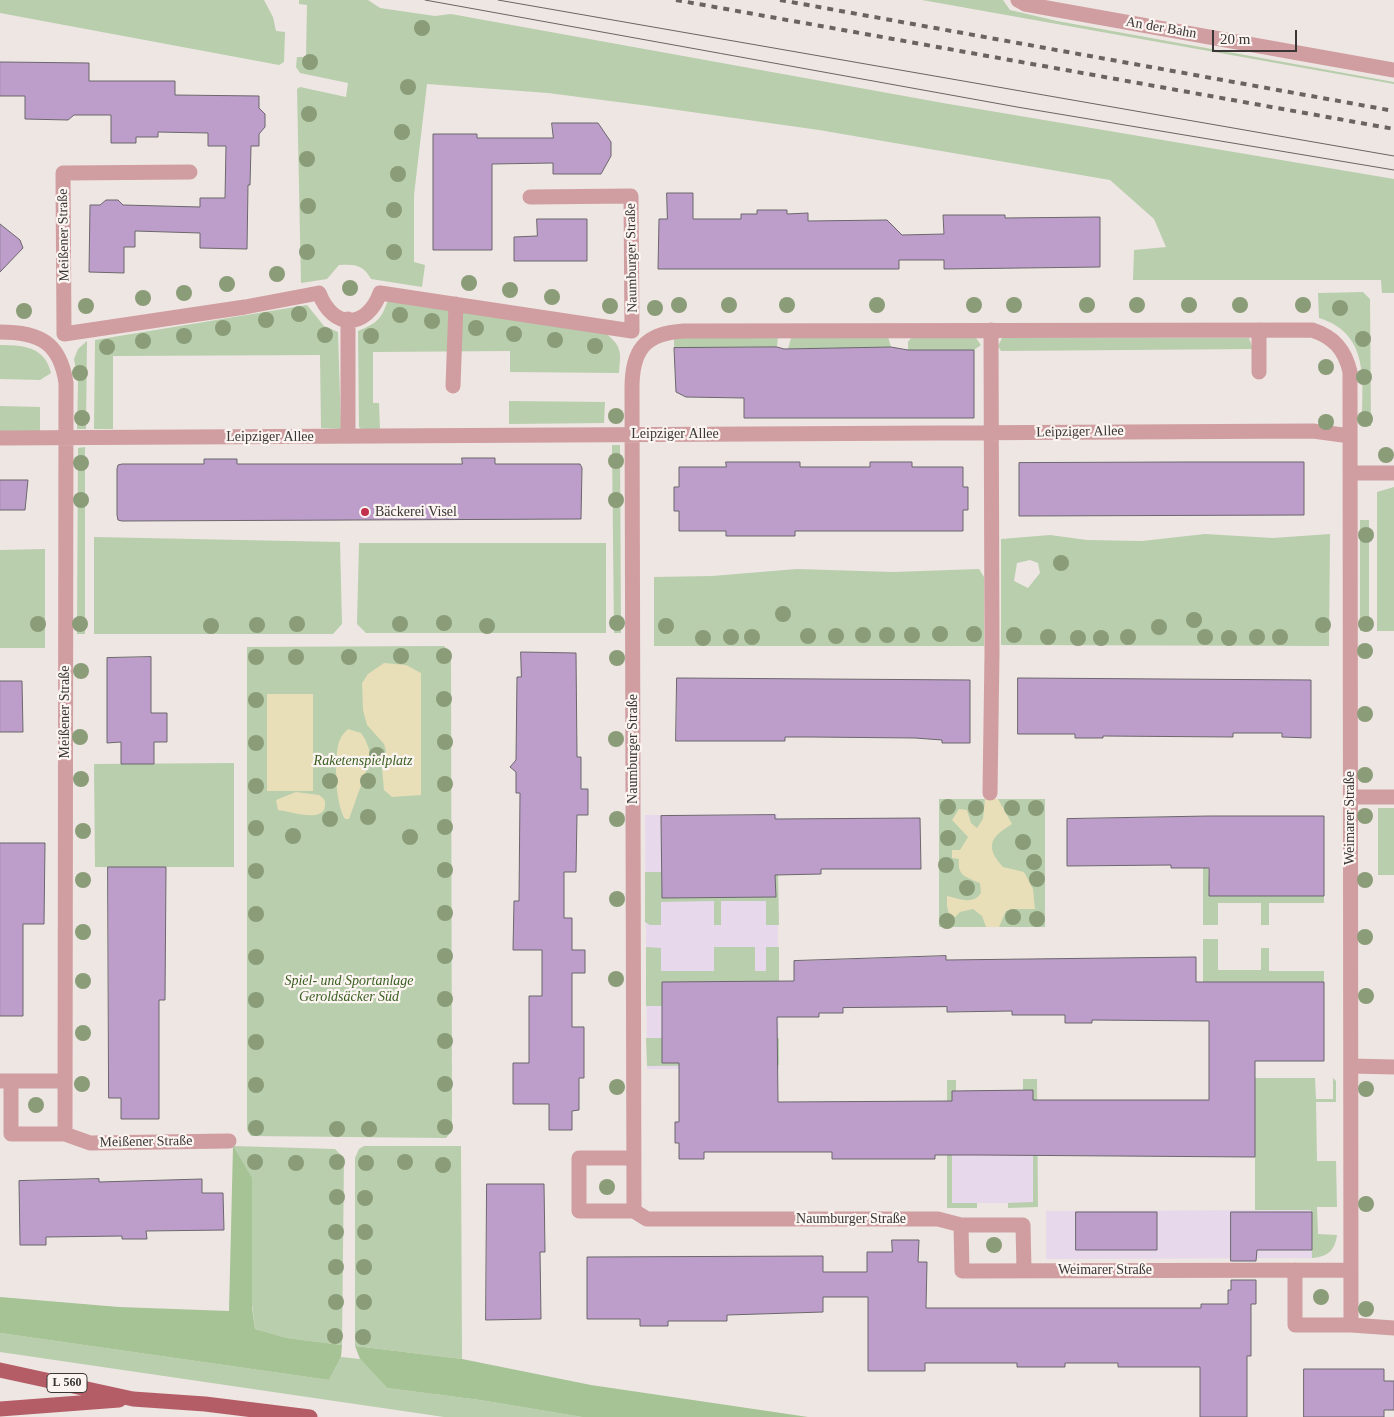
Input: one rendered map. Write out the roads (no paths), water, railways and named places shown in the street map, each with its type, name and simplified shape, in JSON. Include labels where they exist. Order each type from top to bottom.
[{"type":"main road","name":"L 560","points":[[0,1370],[133,1399]]},
{"type":"main road","name":"L 560","points":[[0,1408],[133,1399],[205,1404],[310,1417]]},
{"type":"street","name":"An der Bahn","points":[[1018,0],[1025,4],[1394,70]]},
{"type":"street","name":"Meißener Straße","points":[[64,334],[63,173],[190,172]]},
{"type":"street","name":"Naumburger Straße","points":[[530,197],[631,196],[632,332]]},
{"type":"street","points":[[0,332],[29,334],[51,347],[64,334],[320,294],[324,305],[332,314],[348,319],[357,319],[375,307],[380,292],[632,332],[645,344],[659,334],[677,331],[1259,330],[1259,372]]},
{"type":"street","points":[[453,386],[456,304]]},
{"type":"street","points":[[348,319],[348,436]]},
{"type":"street","points":[[990,793],[992,652],[991,330]]},
{"type":"street","name":"Weimarer Straße","points":[[1259,330],[1307,330],[1324,334],[1342,349],[1348,365],[1350,436],[1352,1325]]},
{"type":"street","name":"Naumburger Straße","points":[[634,1211],[632,368],[634,359],[645,344]]},
{"type":"street","name":"Meißener Straße","points":[[51,347],[61,363],[64,373],[65,1134]]},
{"type":"street","name":"Leipziger Allee","points":[[0,438],[1313,431],[1350,436]]},
{"type":"street","points":[[1350,473],[1394,473]]},
{"type":"street","points":[[1350,797],[1394,797]]},
{"type":"street","points":[[1350,1066],[1394,1066]]},
{"type":"street","name":"Meißener Straße","points":[[65,1081],[6,1081],[11,1134],[65,1134],[90,1143],[228,1140]]},
{"type":"street","name":"Naumburger Straße","points":[[634,1158],[579,1158],[579,1211],[634,1211],[647,1219],[938,1219],[961,1225],[1023,1225],[1024,1270]]},
{"type":"street","name":"Weimarer Straße","points":[[961,1225],[962,1271],[1351,1270]]},
{"type":"street","points":[[1295,1270],[1295,1325],[1352,1325],[1394,1328]]},
{"type":"tram line","points":[[425,0],[1017,107],[1394,170]]},
{"type":"tram line","points":[[498,0],[1394,156]]},
{"type":"railway","points":[[676,0],[1394,129]]},
{"type":"railway","points":[[780,0],[1394,111]]},
{"type":"place","name":"Bäckerei Visel","points":[[365,512]]},
{"type":"park label","name":"Raketenspielplatz","points":[[363,761]]},
{"type":"park label","name":"Spiel- und Sportanlage Geroldsäcker Süd","points":[[349,990]]}]
